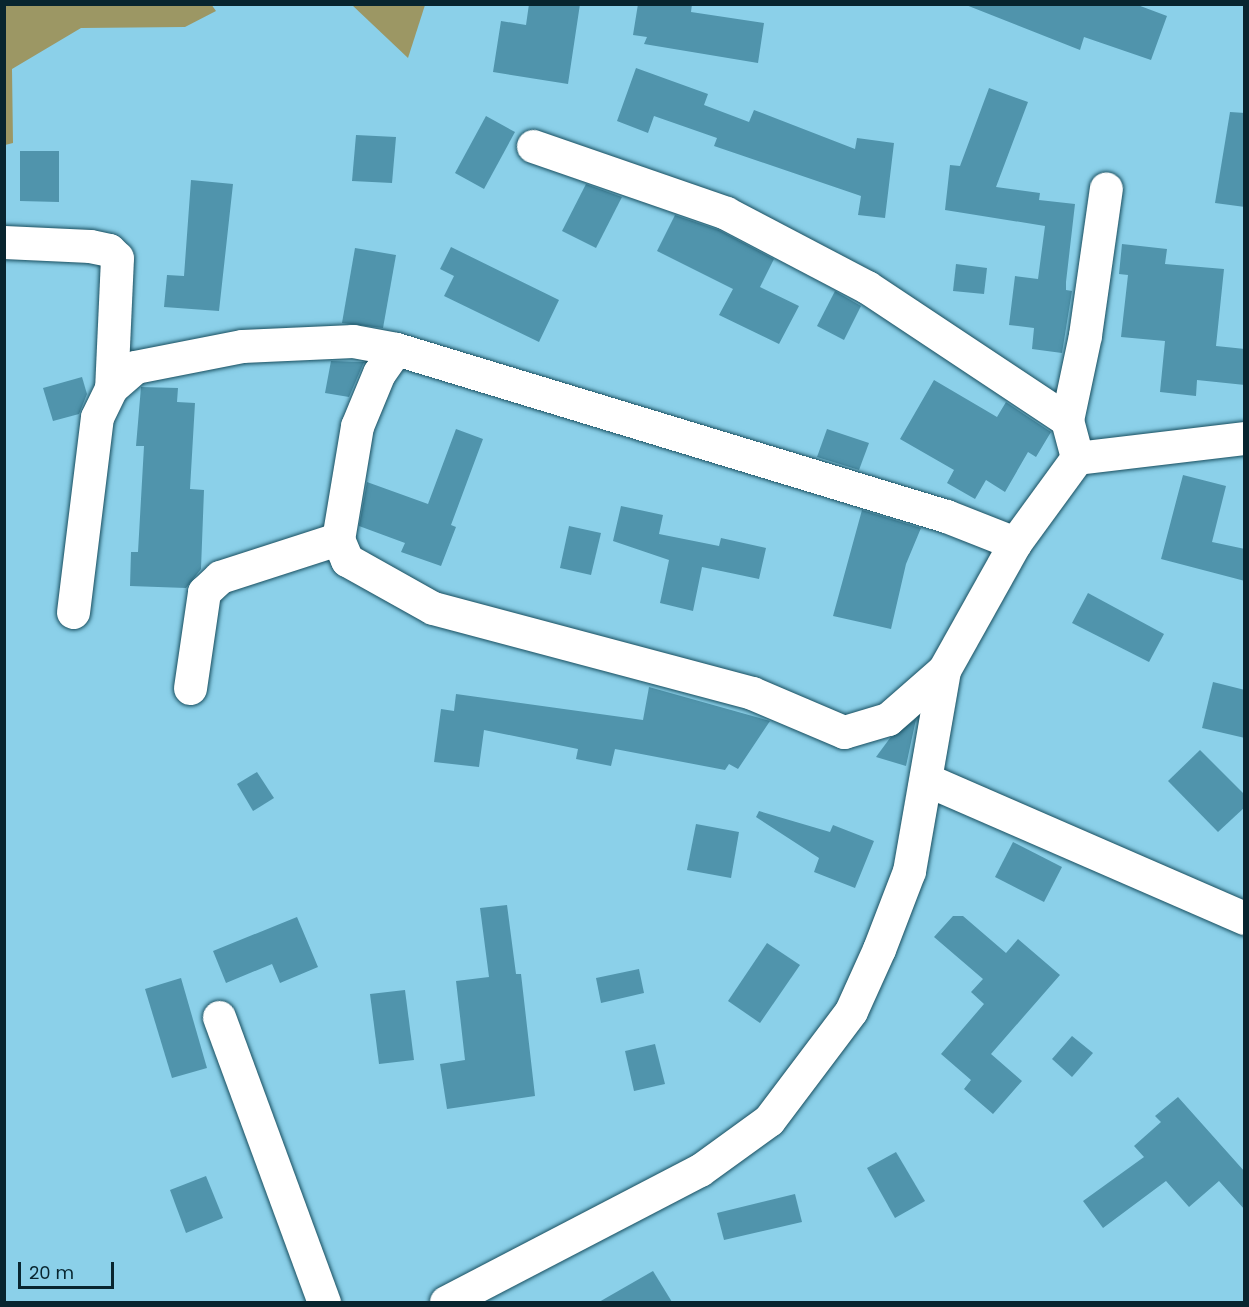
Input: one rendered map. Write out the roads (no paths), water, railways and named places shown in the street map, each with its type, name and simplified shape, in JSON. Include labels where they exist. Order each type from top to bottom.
[{"type":"street","points":[[533,146],[726,213],[867,287],[1067,420]]},
{"type":"street","points":[[1077,458],[1067,420],[1085,335],[1106,188]]},
{"type":"street","points":[[4,242],[90,246],[109,250],[117,258],[111,388]]},
{"type":"street","points":[[73,612],[97,417],[111,388],[135,367],[242,346],[353,341],[396,349],[946,516],[1015,543]]},
{"type":"street","points":[[396,349],[379,373],[357,426],[338,539],[347,560],[433,608],[752,693],[843,732],[888,719],[944,670],[1015,543],[1077,458],[1245,438]]},
{"type":"street","points":[[190,687],[204,592],[220,577],[338,539]]},
{"type":"street","points":[[446,1302],[700,1170],[769,1120],[851,1011],[909,871],[927,780],[944,670]]},
{"type":"street","points":[[927,780],[1245,918]]},
{"type":"street","points":[[219,1017],[324,1302]]}]
